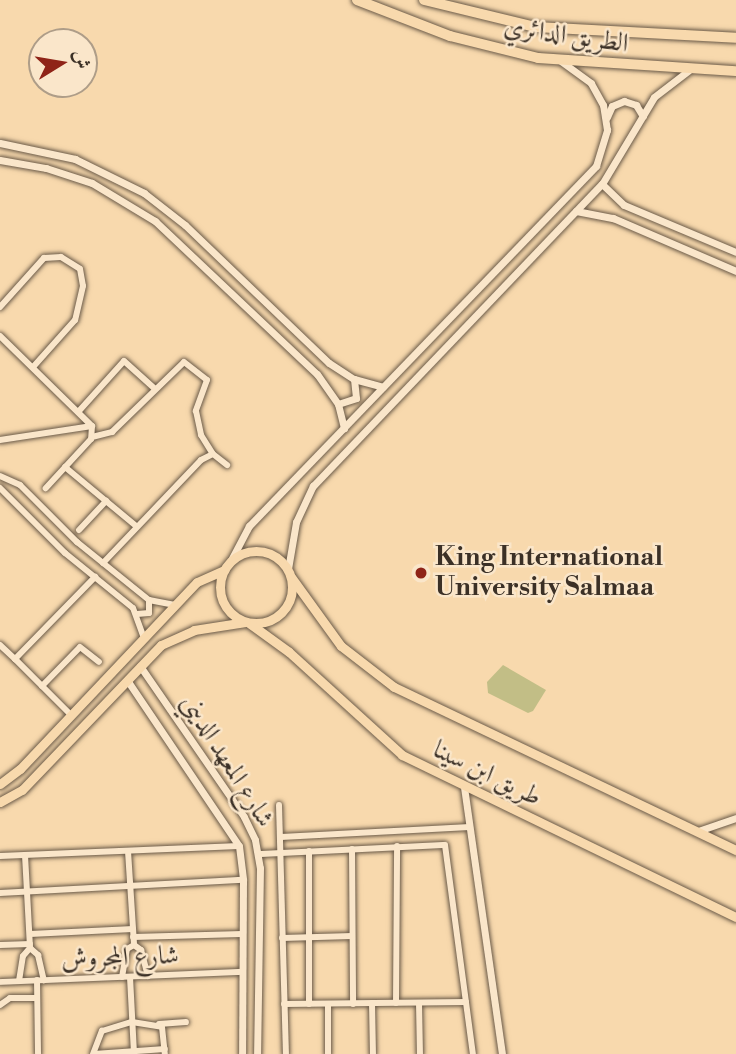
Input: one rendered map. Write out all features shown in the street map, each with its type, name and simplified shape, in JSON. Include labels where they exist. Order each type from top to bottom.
[{"type":"highway","name":"الطريق الدائري","points":[[357,0],[450,36],[560,61],[736,71]]},
{"type":"highway","name":"الطريق الدائري","points":[[424,0],[536,27],[736,38]]},
{"type":"main road","points":[[0,784],[12,777],[202,577],[227,566],[244,553],[260,551],[276,557],[289,573],[291,598],[279,616],[183,634],[161,645],[22,790],[0,802]]},
{"type":"main road","points":[[227,566],[219,588],[224,606],[247,623]]},
{"type":"main road","name":"طريق ابن سينا","points":[[289,573],[336,640],[379,677],[736,850]]},
{"type":"main road","name":"طريق ابن سينا","points":[[247,623],[289,652],[387,744],[464,787],[736,917]]},
{"type":"street","points":[[227,566],[249,526],[588,176],[606,143],[606,117],[591,83],[560,61]]},
{"type":"street","points":[[289,573],[296,522],[313,486],[602,184],[661,89],[689,70]]},
{"type":"street","points":[[606,117],[612,106],[624,101],[636,105],[643,116]]},
{"type":"street","points":[[0,144],[75,159],[144,193],[185,225],[295,333],[354,379],[383,387]]},
{"type":"street","points":[[0,160],[46,168],[92,183],[155,221],[317,374],[338,404],[344,428]]},
{"type":"street","points":[[602,184],[624,205],[736,252]]},
{"type":"street","points":[[613,218],[615,209],[624,205]]},
{"type":"street","points":[[576,211],[613,218],[736,271]]},
{"type":"street","points":[[0,307],[44,258],[61,257],[79,269],[83,286],[75,320],[34,366]]},
{"type":"street","points":[[0,336],[79,411],[92,426],[92,437]]},
{"type":"street","points":[[79,411],[124,361],[154,388]]},
{"type":"street","points":[[46,488],[92,437],[112,432],[180,363],[192,364],[207,380],[196,405],[197,420],[214,454],[227,465]]},
{"type":"street","points":[[338,404],[356,398],[354,379]]},
{"type":"street","points":[[0,440],[92,426]]},
{"type":"street","points":[[103,563],[201,460],[214,454]]},
{"type":"street","points":[[65,467],[136,526]]},
{"type":"street","points":[[0,476],[20,485],[63,530],[149,600],[176,606]]},
{"type":"street","points":[[0,488],[138,614],[144,639]]},
{"type":"street","points":[[79,530],[106,501]]},
{"type":"street","points":[[15,659],[95,577]]},
{"type":"street","points":[[138,614],[149,612],[149,600]]},
{"type":"street","points":[[0,645],[71,715]]},
{"type":"street","points":[[42,686],[80,647],[99,662]]},
{"type":"street","name":"شارع المعهد الديني","points":[[140,666],[244,817],[258,854],[257,1054]]},
{"type":"street","name":"شارع المعهد الديني","points":[[127,680],[239,846],[243,880],[242,1054]]},
{"type":"street","points":[[464,787],[502,1054]]},
{"type":"street","points":[[279,805],[286,1054]]},
{"type":"street","points":[[696,831],[736,818]]},
{"type":"street","points":[[281,837],[470,827]]},
{"type":"street","points":[[258,854],[436,843],[448,848],[473,1054]]},
{"type":"street","name":"شارع المعهد الديني","points":[[0,856],[239,846]]},
{"type":"street","points":[[396,1003],[397,846]]},
{"type":"street","points":[[352,849],[353,1004]]},
{"type":"street","points":[[128,851],[133,937],[141,950],[148,976]]},
{"type":"street","points":[[309,851],[309,1004]]},
{"type":"street","points":[[19,981],[23,956],[30,945],[25,855]]},
{"type":"street","points":[[0,894],[243,880]]},
{"type":"street","points":[[30,934],[133,937],[242,934]]},
{"type":"street","points":[[282,938],[352,936]]},
{"type":"street","points":[[122,977],[127,949],[133,937]]},
{"type":"street","points":[[0,945],[30,945]]},
{"type":"street","points":[[30,945],[38,955],[40,980],[37,998],[38,1054]]},
{"type":"street","name":"شارع المجروش","points":[[0,982],[241,972]]},
{"type":"street","points":[[130,977],[134,1053]]},
{"type":"street","points":[[0,1005],[10,998],[37,998]]},
{"type":"street","points":[[284,1004],[466,1002]]},
{"type":"street","points":[[241,1003],[257,1003]]},
{"type":"street","points":[[372,1003],[373,1054]]},
{"type":"street","points":[[419,1003],[420,1054]]},
{"type":"street","points":[[328,1004],[328,1054]]},
{"type":"street","points":[[159,1024],[165,1052],[93,1054],[102,1031],[132,1022],[186,1022]]},
{"type":"shaded area","points":[[503,665],[546,690],[533,711],[528,713],[488,693],[487,682]]},
{"type":"place","name":"King International University Salmaa","points":[[421,573]]}]
